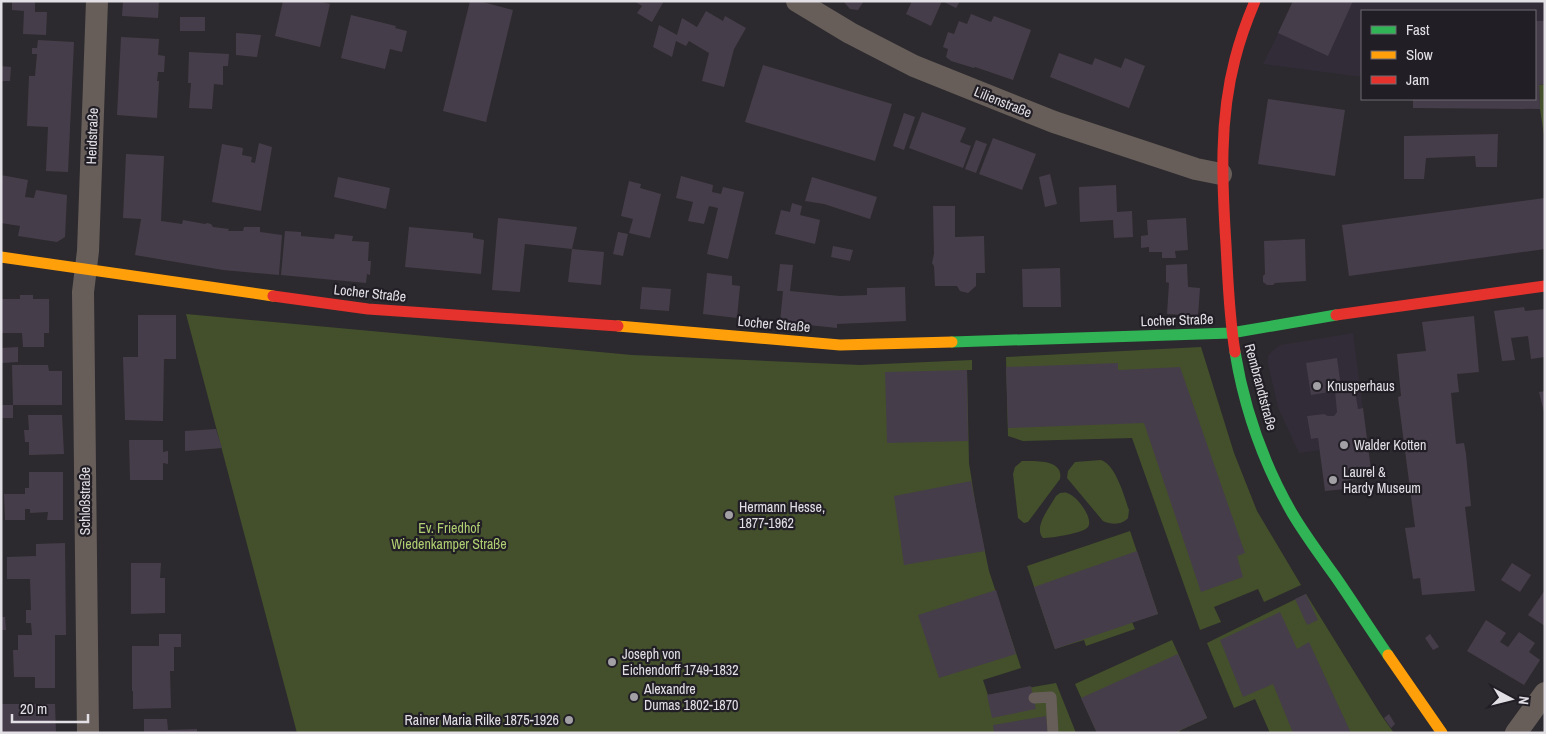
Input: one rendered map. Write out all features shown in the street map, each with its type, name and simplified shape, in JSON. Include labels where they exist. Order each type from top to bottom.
[{"type":"street","name":"Heidstraße","points":[[86,270],[97,1]]},
{"type":"street","name":"Lilienstraße","points":[[797,1],[850,33],[914,66],[1054,122],[1196,169],[1221,174]]},
{"type":"street","name":"Rembrandtstraße","points":[[1254,1],[1245,22],[1231,67],[1224,106],[1221,174],[1231,333],[1242,382],[1251,415],[1280,490],[1301,528],[1442,733]]},
{"type":"street","name":"Locher Straße","points":[[1,258],[368,309],[686,331],[840,345],[1231,333],[1362,311],[1545,286]]},
{"type":"street","name":"Schloßstraße","points":[[86,270],[83,292],[88,733]]},
{"type":"street","points":[[1516,733],[1545,693]]},
{"type":"lane","points":[[1034,698],[1051,696],[1053,733]]},
{"type":"shaded area","points":[[1294,1],[1545,1],[1545,84],[1536,85],[1536,10],[1361,10],[1361,77],[1263,64]]},
{"type":"shaded area","name":"Knusperhaus","points":[[1353,333],[1363,408],[1337,412],[1334,416],[1324,414],[1307,416],[1311,439],[1318,438],[1320,450],[1299,453],[1278,408],[1268,364],[1268,356],[1280,345]]},
{"type":"green space","points":[[1545,84],[1545,142],[1540,109],[1539,85]]},
{"type":"green space","name":"Ev. Friedhof Wiedenkamper Straße","points":[[186,314],[632,355],[860,365],[972,360],[972,370],[967,370],[969,463],[977,514],[989,571],[1021,668],[983,680],[988,695],[1056,683],[1076,733],[297,733]]},
{"type":"green space","points":[[1201,347],[1234,453],[1257,511],[1301,585],[1264,602],[1258,589],[1214,607],[1221,622],[1200,630],[1132,438],[1023,441],[1008,436],[1006,357]]},
{"type":"green space","points":[[1101,460],[1115,474],[1129,510],[1128,518],[1120,523],[1113,524],[1103,521],[1067,478],[1068,471],[1075,462]]},
{"type":"green space","points":[[1022,461],[1047,462],[1060,472],[1060,479],[1028,522],[1024,523],[1018,518],[1013,474],[1015,467]]},
{"type":"green space","points":[[1060,493],[1071,495],[1079,502],[1089,518],[1088,527],[1074,533],[1043,538],[1040,533],[1041,523],[1056,496]]},
{"type":"green space","points":[[1130,531],[1158,614],[1132,622],[1135,629],[1086,646],[1084,640],[1055,649],[1027,566]]},
{"type":"green space","points":[[1306,594],[1394,733],[1270,733],[1255,699],[1234,708],[1207,643]]},
{"type":"green space","points":[[1172,640],[1207,718],[1179,731],[1180,733],[1097,733],[1075,684]]},
{"type":"building","points":[[12,1],[35,1],[35,12],[47,12],[46,35],[23,34],[24,11],[12,10]]},
{"type":"building","points":[[123,1],[159,1],[158,18],[122,16]]},
{"type":"building","points":[[283,1],[318,1],[330,4],[320,47],[275,36]]},
{"type":"building","points":[[470,1],[479,1],[513,10],[486,122],[443,111]]},
{"type":"building","points":[[634,1],[664,1],[652,22],[637,13],[642,6]]},
{"type":"building","points":[[843,1],[864,1],[858,10],[850,9]]},
{"type":"building","points":[[912,1],[942,1],[931,26],[906,14]]},
{"type":"building","points":[[942,1],[960,1],[956,8]]},
{"type":"building","points":[[1293,1],[1353,1],[1328,56],[1278,33]]},
{"type":"building","points":[[706,11],[723,21],[725,16],[746,28],[734,49],[724,87],[702,81],[709,53],[689,41],[686,46],[676,41],[672,57],[653,47],[659,25],[677,35],[682,18],[697,27]]},
{"type":"building","points":[[971,14],[991,22],[994,16],[1031,30],[1013,80],[951,61],[946,57],[948,49],[943,47],[948,32],[954,34],[959,21],[967,24]]},
{"type":"building","points":[[351,15],[396,26],[395,28],[407,31],[402,52],[390,49],[385,69],[341,58]]},
{"type":"building","points":[[180,17],[205,17],[205,31],[180,31]]},
{"type":"building","points":[[1536,21],[1545,21],[1545,84],[1539,85],[1540,109],[1413,108],[1413,100],[1536,100]]},
{"type":"building","points":[[236,33],[261,35],[257,57],[236,55]]},
{"type":"building","points":[[121,37],[159,39],[158,55],[165,56],[164,72],[158,72],[157,118],[117,115]]},
{"type":"building","points":[[38,40],[74,42],[68,172],[46,171],[48,127],[27,126],[29,76],[35,76],[37,54],[32,54],[32,48],[37,48]]},
{"type":"building","points":[[189,52],[229,54],[228,66],[223,66],[223,85],[214,84],[212,109],[189,108],[191,83],[188,83]]},
{"type":"building","points":[[1059,53],[1092,65],[1095,58],[1121,68],[1125,58],[1145,66],[1129,108],[1050,77]]},
{"type":"building","points":[[763,65],[892,104],[875,161],[745,122]]},
{"type":"building","points":[[1,66],[11,67],[10,81],[1,81]]},
{"type":"building","points":[[1268,99],[1345,110],[1335,176],[1258,164]]},
{"type":"building","points":[[922,112],[966,128],[960,142],[971,146],[963,168],[909,148]]},
{"type":"building","points":[[904,113],[915,117],[904,150],[893,146]]},
{"type":"building","points":[[1498,134],[1497,167],[1476,167],[1475,156],[1426,158],[1424,179],[1404,179],[1404,136]]},
{"type":"building","points":[[993,138],[1036,154],[1022,190],[979,174]]},
{"type":"building","points":[[976,140],[987,144],[976,173],[965,169]]},
{"type":"building","points":[[259,143],[272,147],[261,211],[212,202],[222,144],[243,148],[242,155],[252,157],[251,162],[255,163]]},
{"type":"building","points":[[126,154],[164,156],[161,221],[182,224],[183,220],[207,223],[213,227],[229,229],[228,231],[243,231],[244,227],[260,227],[260,232],[282,235],[279,275],[223,270],[135,255],[141,219],[123,218]]},
{"type":"building","points":[[1050,174],[1057,204],[1045,207],[1039,177]]},
{"type":"building","points":[[1,175],[28,180],[25,197],[34,198],[36,190],[67,195],[65,237],[57,242],[18,236],[20,226],[1,223]]},
{"type":"building","points":[[681,176],[713,185],[712,192],[721,194],[723,187],[744,192],[728,259],[707,254],[718,208],[709,206],[704,224],[688,221],[693,202],[676,198]]},
{"type":"building","points":[[338,177],[390,188],[386,209],[334,197]]},
{"type":"building","points":[[812,177],[877,197],[870,219],[824,204],[805,201]]},
{"type":"building","points":[[629,181],[641,184],[640,188],[661,194],[650,238],[629,233],[633,219],[621,216]]},
{"type":"building","points":[[1116,185],[1117,212],[1132,211],[1133,237],[1114,238],[1113,220],[1080,222],[1079,187]]},
{"type":"building","points":[[1545,198],[1545,249],[1349,276],[1342,225]]},
{"type":"building","points":[[792,203],[802,206],[800,215],[820,220],[815,244],[775,234],[781,210],[790,212]]},
{"type":"building","points":[[933,206],[955,206],[955,237],[984,236],[985,273],[976,273],[976,286],[968,293],[960,291],[957,286],[935,286],[934,266],[932,263],[934,254]]},
{"type":"building","points":[[498,218],[577,227],[572,249],[525,244],[520,292],[492,290]]},
{"type":"building","points":[[1186,218],[1188,250],[1175,251],[1176,258],[1162,258],[1162,252],[1149,252],[1149,247],[1141,248],[1141,236],[1148,235],[1147,220]]},
{"type":"building","points":[[409,227],[473,233],[473,238],[484,240],[481,274],[405,267]]},
{"type":"building","points":[[285,231],[301,232],[301,236],[334,239],[335,234],[353,236],[352,241],[369,242],[368,261],[371,261],[370,275],[367,274],[366,283],[281,275]]},
{"type":"building","points":[[618,232],[628,234],[623,256],[613,254]]},
{"type":"building","points":[[1305,239],[1306,281],[1275,283],[1273,285],[1267,285],[1263,282],[1265,274],[1264,241]]},
{"type":"building","points":[[833,246],[853,250],[850,261],[831,257]]},
{"type":"building","points":[[572,249],[604,252],[601,285],[568,282]]},
{"type":"building","points":[[780,264],[793,265],[790,291],[840,296],[867,295],[867,288],[905,287],[906,321],[837,324],[837,328],[780,322],[783,291],[777,291]]},
{"type":"building","points":[[1187,264],[1188,287],[1200,288],[1198,316],[1167,314],[1169,283],[1166,282],[1166,265]]},
{"type":"building","points":[[1060,268],[1061,307],[1023,307],[1022,269]]},
{"type":"building","points":[[707,273],[732,276],[732,285],[740,286],[737,318],[703,314]]},
{"type":"building","points":[[642,287],[671,289],[669,311],[640,309]]},
{"type":"building","points":[[20,295],[33,295],[33,299],[49,299],[49,333],[44,333],[44,347],[23,347],[22,333],[1,333],[1,299],[20,299]]},
{"type":"building","points":[[1524,307],[1525,311],[1545,309],[1545,357],[1531,359],[1528,336],[1511,338],[1515,360],[1502,361],[1494,311]]},
{"type":"building","points":[[138,315],[176,315],[176,359],[164,359],[163,421],[125,420],[123,357],[138,357]]},
{"type":"building","points":[[1474,316],[1479,372],[1457,374],[1459,392],[1451,393],[1456,444],[1464,443],[1466,454],[1471,506],[1465,507],[1475,591],[1422,595],[1420,578],[1413,579],[1405,528],[1415,527],[1398,397],[1401,396],[1397,354],[1426,351],[1422,322]]},
{"type":"building","points":[[18,347],[18,362],[1,363],[1,348]]},
{"type":"building","name":"Walder Kotten","points":[[1337,358],[1341,387],[1354,385],[1358,409],[1363,408],[1372,477],[1344,481],[1345,489],[1325,491],[1318,438],[1311,439],[1307,416],[1324,414],[1334,416],[1337,412],[1335,391],[1311,395],[1306,363]]},
{"type":"building","points":[[1118,363],[1118,370],[1180,367],[1245,553],[1237,556],[1243,577],[1201,592],[1144,423],[1008,428],[1006,367]]},
{"type":"building","points":[[12,365],[48,365],[49,371],[62,371],[62,405],[13,405]]},
{"type":"building","points":[[967,370],[968,441],[887,443],[885,372]]},
{"type":"building","points":[[1545,391],[1545,412],[1544,412],[1539,392]]},
{"type":"building","points":[[1,405],[13,405],[13,418],[1,418]]},
{"type":"building","points":[[28,415],[62,415],[64,454],[29,455],[29,442],[25,442],[24,430],[29,430]]},
{"type":"building","points":[[216,429],[222,448],[185,451],[185,431]]},
{"type":"building","points":[[129,440],[163,440],[163,452],[168,451],[168,464],[163,463],[163,480],[130,480]]},
{"type":"building","points":[[29,472],[63,472],[63,520],[47,520],[48,512],[30,513],[30,509],[25,509],[25,520],[5,520],[4,494],[25,494],[25,488],[29,488]]},
{"type":"building","points":[[971,481],[985,551],[904,565],[894,496]]},
{"type":"building","points":[[65,543],[66,635],[55,635],[55,688],[35,688],[35,677],[14,677],[13,650],[18,650],[18,635],[32,635],[31,623],[26,623],[26,610],[31,610],[30,579],[7,579],[7,557],[36,556],[36,544]]},
{"type":"building","points":[[1137,551],[1158,614],[1055,649],[1034,587]]},
{"type":"building","points":[[131,563],[161,563],[160,578],[165,578],[165,613],[131,614]]},
{"type":"building","points":[[1512,563],[1531,575],[1520,592],[1501,580]]},
{"type":"building","points":[[996,590],[1016,654],[939,678],[918,615]]},
{"type":"building","points":[[1545,590],[1545,626],[1528,615]]},
{"type":"building","points":[[1306,594],[1318,620],[1307,625],[1295,599]]},
{"type":"building","points":[[1280,612],[1297,649],[1309,642],[1351,733],[1293,733],[1273,684],[1243,697],[1220,640]]},
{"type":"building","points":[[1,617],[5,617],[6,630],[1,630]]},
{"type":"building","points":[[1486,620],[1506,633],[1500,642],[1508,647],[1519,632],[1535,643],[1529,652],[1540,660],[1524,685],[1467,651]]},
{"type":"building","points":[[159,634],[181,634],[181,647],[174,647],[174,671],[170,671],[171,708],[133,709],[132,646],[159,646]]},
{"type":"building","points":[[1430,634],[1439,647],[1433,650],[1425,638]]},
{"type":"building","points":[[1178,654],[1207,718],[1174,733],[1097,733],[1081,698]]},
{"type":"building","points":[[1031,686],[1036,709],[992,718],[987,695]]},
{"type":"building","points":[[1,704],[55,704],[56,733],[1,733]]},
{"type":"building","points":[[1389,714],[1395,724],[1391,728],[1384,718]]},
{"type":"building","points":[[1046,716],[1048,733],[994,733],[993,725]]},
{"type":"building","points":[[144,719],[167,719],[168,730],[197,729],[197,733],[144,733]]},
{"type":"traffic: fast","points":[[952,342],[1231,333],[1336,315]]},
{"type":"traffic: fast","points":[[1235,352],[1256,435],[1282,494],[1302,529],[1388,655]]},
{"type":"traffic: slow","points":[[1,257],[273,296]]},
{"type":"traffic: slow","points":[[618,326],[840,345],[952,342]]},
{"type":"traffic: slow","points":[[1388,655],[1442,733]]},
{"type":"traffic: jam","points":[[1235,352],[1230,312],[1225,221],[1223,175],[1224,128],[1226,105],[1235,59],[1255,1]]},
{"type":"traffic: jam","points":[[1336,315],[1545,286]]},
{"type":"traffic: jam","points":[[273,296],[368,309],[618,326]]},
{"type":"place","name":"Knusperhaus","points":[[1317,386]]},
{"type":"place","name":"Walder Kotten","points":[[1344,445]]},
{"type":"place","name":"Laurel & Hardy Museum","points":[[1333,480]]},
{"type":"place","name":"Hermann Hesse, 1877-1962","points":[[729,515]]},
{"type":"place","name":"Joseph von Eichendorff 1749-1832","points":[[612,662]]},
{"type":"place","name":"Alexandre Dumas 1802-1870","points":[[634,697]]},
{"type":"place","name":"Rainer Maria Rilke 1875-1926","points":[[569,720]]}]
